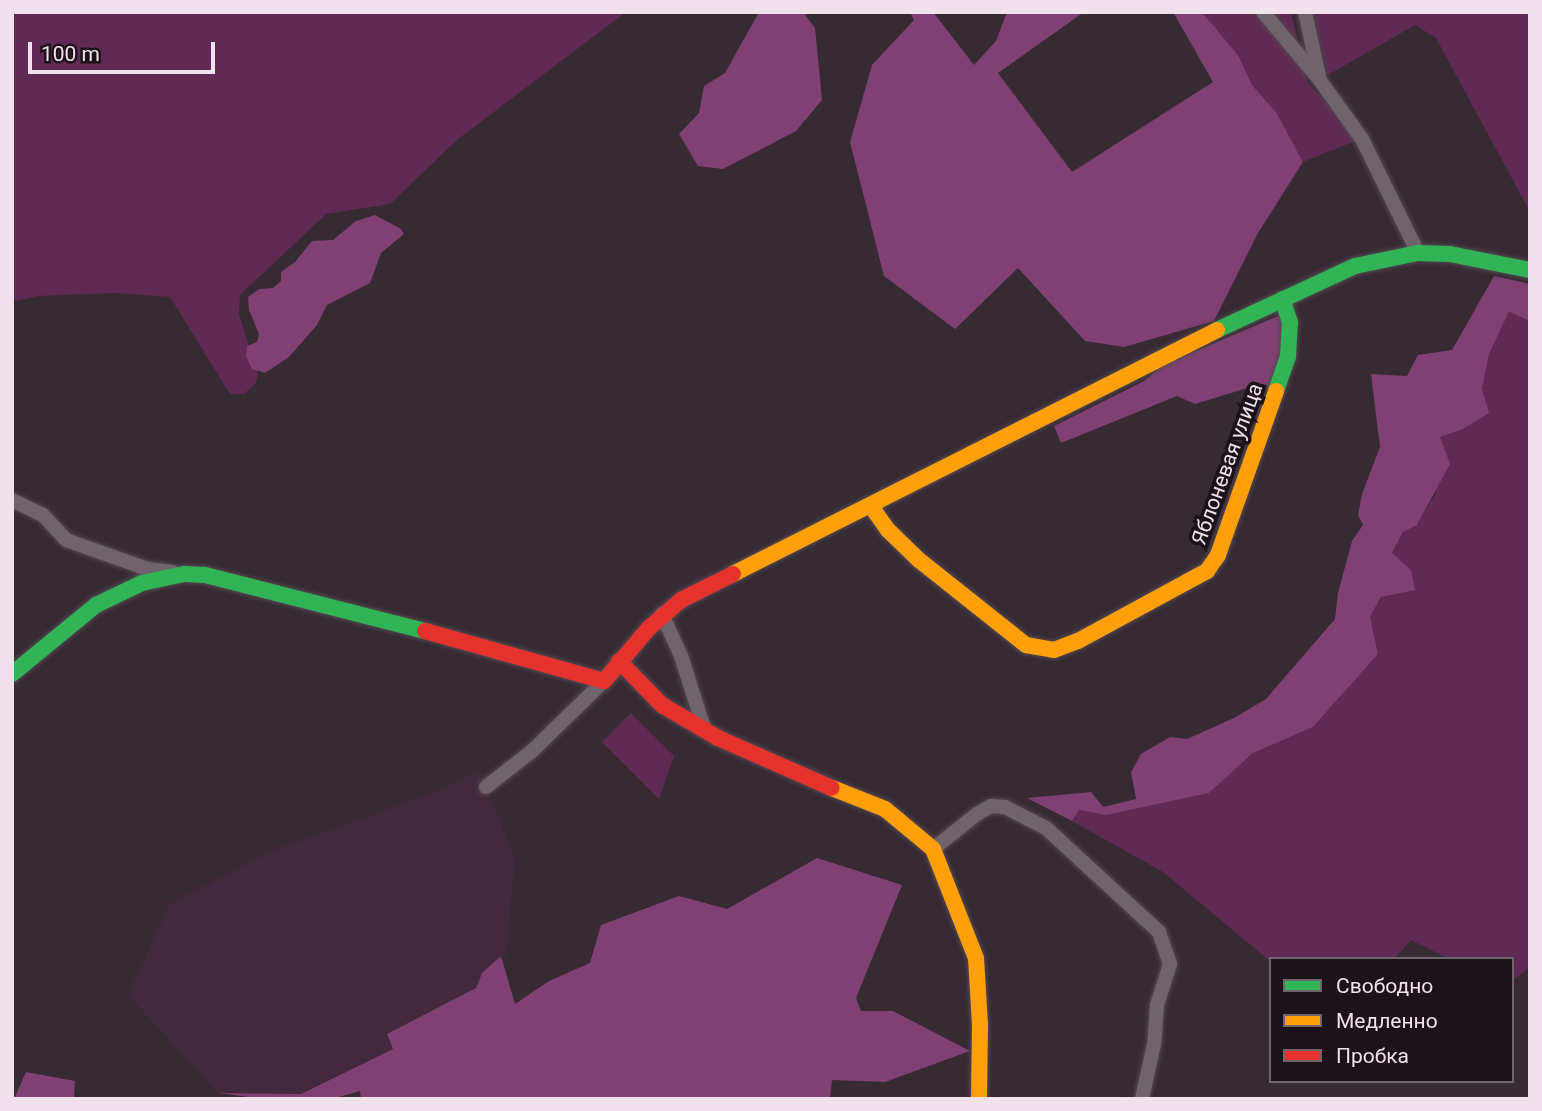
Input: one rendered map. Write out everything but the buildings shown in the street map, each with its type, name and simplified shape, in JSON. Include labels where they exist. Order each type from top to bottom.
[{"type":"street","points":[[1263,12],[1319,79],[1362,139],[1418,253]]},
{"type":"street","points":[[1305,12],[1319,79]]},
{"type":"street","points":[[486,787],[532,751],[604,681],[662,614],[681,600],[1282,299],[1355,266],[1418,253],[1450,254],[1530,270]]},
{"type":"street","name":"Яблоневая улица","points":[[872,506],[888,530],[919,560],[1026,645],[1054,650],[1078,641],[1207,570],[1218,555],[1289,356],[1290,322],[1282,299]]},
{"type":"street","points":[[12,500],[43,515],[66,540],[148,569],[205,575],[367,615],[604,681]]},
{"type":"street","points":[[12,674],[96,605],[142,583],[184,574]]},
{"type":"street","points":[[662,614],[681,656],[704,729]]},
{"type":"street","points":[[619,661],[662,705],[768,762],[885,809],[933,849],[976,958],[981,1026],[979,1099]]},
{"type":"street","points":[[933,849],[977,814],[991,806],[1005,807],[1045,828],[1158,932],[1170,964],[1157,1005],[1154,1044],[1142,1099]]},
{"type":"shaded area","points":[[12,12],[626,12],[458,139],[390,204],[326,214],[240,295],[239,314],[258,374],[256,383],[244,394],[230,394],[170,297],[117,293],[39,296],[16,301],[12,297]]},
{"type":"shaded area","points":[[759,12],[803,12],[815,28],[822,100],[796,131],[723,169],[698,166],[679,134],[699,113],[704,86],[725,73]]},
{"type":"shaded area","points":[[910,12],[933,12],[974,65],[996,41],[1007,12],[1084,12],[998,73],[1072,172],[1213,82],[1173,12],[1202,12],[1238,55],[1252,85],[1276,112],[1303,162],[1258,233],[1214,321],[1124,347],[1085,341],[1018,268],[955,329],[884,276],[850,142],[872,65],[914,20]]},
{"type":"shaded area","points":[[1202,12],[1291,12],[1307,82],[1360,139],[1303,162],[1276,112],[1252,85],[1238,55]]},
{"type":"shaded area","points":[[1313,12],[1530,12],[1530,212],[1436,38],[1415,25],[1328,75]]},
{"type":"shaded area","points":[[375,215],[401,229],[404,234],[381,253],[370,283],[327,305],[317,325],[289,357],[265,373],[252,369],[246,356],[247,346],[257,342],[259,334],[249,310],[248,297],[259,289],[273,288],[281,281],[281,272],[295,262],[312,241],[333,240],[356,221]]},
{"type":"shaded area","points":[[1494,276],[1530,284],[1530,321],[1509,312],[1489,354],[1482,389],[1489,413],[1461,430],[1440,437],[1450,464],[1417,525],[1403,532],[1392,553],[1411,570],[1415,590],[1381,597],[1370,617],[1378,654],[1313,727],[1253,753],[1209,793],[1106,815],[1079,810],[1072,821],[1027,798],[1091,792],[1103,807],[1136,799],[1131,772],[1141,754],[1170,737],[1187,739],[1234,718],[1266,699],[1335,619],[1338,593],[1352,541],[1363,525],[1358,515],[1362,494],[1380,447],[1371,374],[1407,376],[1418,355],[1452,350]]},
{"type":"shaded area","points":[[1509,312],[1530,321],[1530,970],[1527,969],[1514,979],[1514,957],[1445,957],[1411,940],[1396,957],[1269,957],[1269,960],[1163,872],[1072,821],[1079,810],[1106,815],[1209,793],[1253,753],[1313,727],[1378,654],[1370,617],[1382,597],[1411,570],[1392,554],[1403,532],[1417,525],[1436,493],[1440,437],[1462,430],[1482,389],[1489,354]]},
{"type":"shaded area","points":[[1285,313],[1284,356],[1272,389],[1257,385],[1195,404],[1177,396],[1061,443],[1054,426],[1144,381],[1163,365]]},
{"type":"shaded area","points":[[631,713],[674,756],[659,799],[602,742]]},
{"type":"shaded area","points":[[479,771],[515,858],[506,957],[501,956],[482,973],[476,988],[387,1034],[393,1049],[300,1094],[218,1093],[128,995],[170,904],[269,852],[427,795]]},
{"type":"shaded area","points":[[817,858],[902,885],[856,998],[861,1011],[893,1011],[970,1051],[885,1082],[832,1080],[830,1099],[361,1099],[360,1091],[332,1099],[264,1099],[218,1093],[301,1094],[393,1049],[387,1034],[476,988],[482,973],[501,956],[515,1004],[549,981],[590,963],[601,925],[679,896],[727,909]]},
{"type":"shaded area","points":[[26,1072],[75,1081],[74,1099],[14,1099]]},
{"type":"traffic: fast","points":[[1217,330],[1355,266],[1418,253],[1450,254],[1530,270]]},
{"type":"traffic: fast","points":[[1276,391],[1288,357],[1290,322],[1282,299]]},
{"type":"traffic: fast","points":[[12,674],[96,605],[142,583],[184,574],[205,575],[425,631]]},
{"type":"traffic: slow","points":[[733,574],[1217,330]]},
{"type":"traffic: slow","points":[[871,506],[888,530],[919,560],[1026,645],[1054,650],[1078,641],[1207,571],[1218,555],[1276,391]]},
{"type":"traffic: slow","points":[[832,788],[885,809],[933,849],[976,958],[980,1026],[979,1099]]},
{"type":"traffic: jam","points":[[425,631],[604,681],[649,628],[681,600],[733,574]]},
{"type":"traffic: jam","points":[[619,661],[662,705],[718,738],[832,788]]}]
